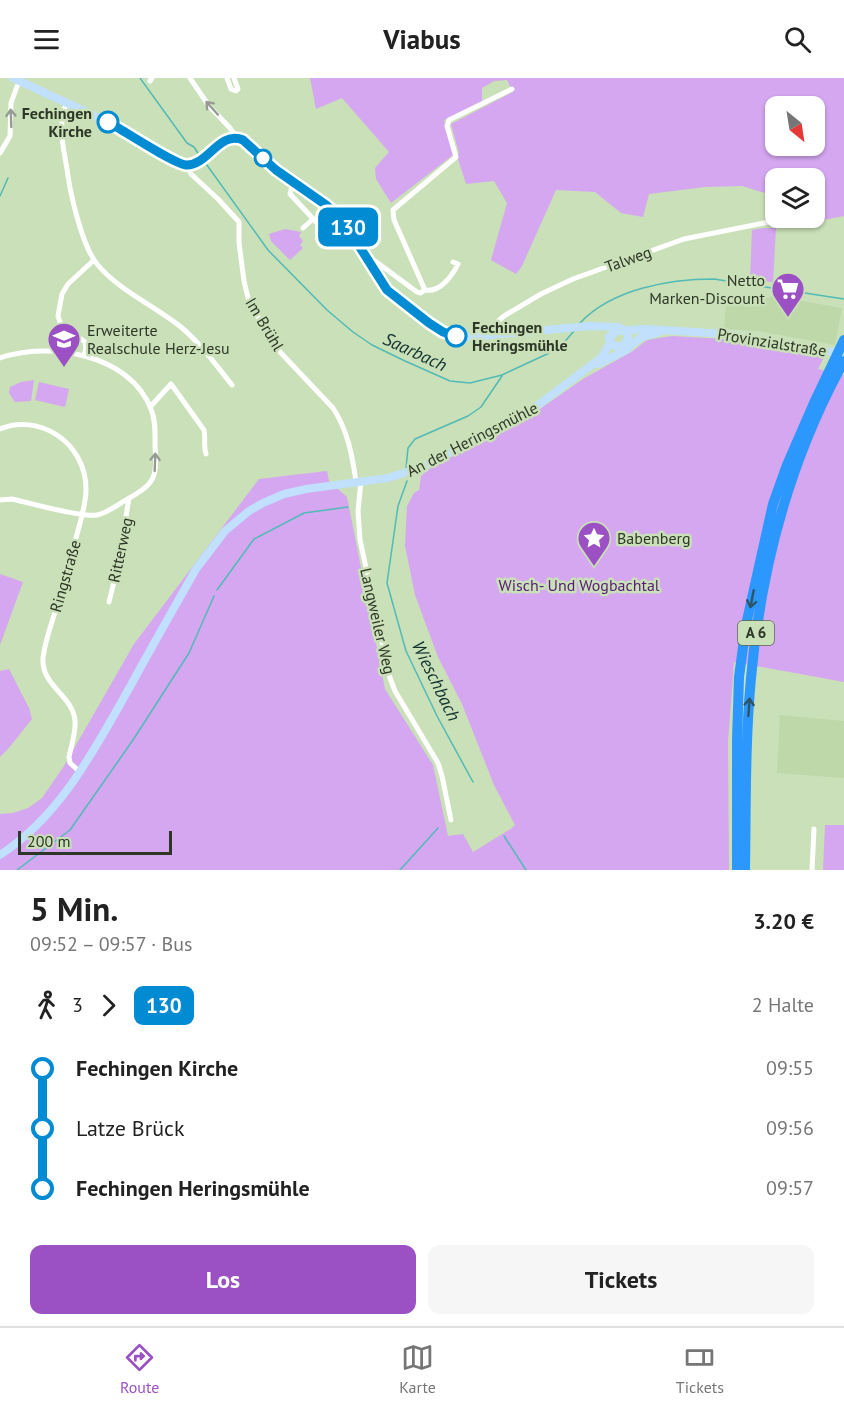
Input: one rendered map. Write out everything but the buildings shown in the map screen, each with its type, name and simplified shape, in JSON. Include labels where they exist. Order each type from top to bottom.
[{"type":"highway","name":"A 6","points":[[737,870],[739,688],[746,625],[773,504],[787,465],[842,350]]},
{"type":"highway","name":"A 6","points":[[745,870],[747,742],[757,627],[771,549],[782,506],[817,405],[842,350]]},
{"type":"main road","points":[[16,79],[33,83],[135,136],[172,161],[187,165],[203,158],[224,141],[236,137],[243,140],[293,183],[326,205],[342,219],[387,290],[436,328],[454,336],[484,336]]},
{"type":"main road","points":[[588,326],[612,342],[624,346],[627,335],[613,332],[612,342]]},
{"type":"main road","name":"Provinzialstraße","points":[[484,336],[588,326],[618,327],[627,335],[672,330]]},
{"type":"main road","name":"Provinzialstraße","points":[[627,335],[645,328],[728,334],[842,350]]},
{"type":"main road","name":"An der Heringsmühle","points":[[580,375],[626,350],[640,338],[661,332]]},
{"type":"main road","name":"An der Heringsmühle","points":[[599,364],[612,342]]},
{"type":"main road","name":"An der Heringsmühle","points":[[0,855],[45,819],[65,795],[196,569],[225,531],[249,511],[275,498],[306,489],[388,478],[422,468],[523,415],[601,358],[612,342]]},
{"type":"street","points":[[190,78],[209,106],[236,137]]},
{"type":"street","points":[[227,78],[231,88],[236,91],[234,78]]},
{"type":"street","points":[[0,153],[10,136],[11,103],[16,79]]},
{"type":"street","points":[[425,290],[394,220],[393,210],[456,157],[447,122],[512,89]]},
{"type":"street","points":[[67,102],[60,120],[69,186],[76,215],[94,260],[107,274],[180,326],[203,348],[232,385]]},
{"type":"street","name":"Im Brühl","points":[[187,165],[191,174],[239,222],[242,272],[249,302],[280,352],[339,417],[348,437],[358,481]]},
{"type":"street","points":[[293,183],[290,194],[315,221],[303,228]]},
{"type":"street","name":"Talweg","points":[[484,336],[494,330],[498,321],[504,316],[573,279],[684,239],[765,223]]},
{"type":"street","points":[[366,259],[375,261],[420,293],[425,290],[431,291],[444,284],[458,264],[453,262]]},
{"type":"street","points":[[84,355],[85,342],[61,325],[58,316],[62,294],[68,284],[94,260]]},
{"type":"street","points":[[0,358],[31,350],[61,351],[84,355],[118,371],[130,380],[150,406],[155,426],[155,476],[152,482],[129,498],[96,515],[12,499],[0,500]]},
{"type":"street","points":[[150,406],[177,378]]},
{"type":"street","points":[[171,384],[204,430],[206,437],[203,446],[206,454]]},
{"type":"street","name":"Ringstraße","points":[[0,429],[22,424],[38,426],[52,432],[67,442],[81,464],[86,489],[82,514],[46,642],[43,666],[49,681],[66,700],[73,713],[75,722],[69,757],[70,763],[80,772]]},
{"type":"street","name":"Langweiler Weg","points":[[358,481],[360,540],[390,678],[395,691],[438,763],[451,820]]},
{"type":"street","name":"Ritterweg","points":[[109,602],[118,565],[129,498]]},
{"type":"street","points":[[812,870],[814,829]]},
{"type":"shaded area","points":[[727,294],[762,299],[774,296],[842,308],[835,345],[758,331],[724,329]]},
{"type":"shaded area","points":[[780,715],[844,721],[844,778],[777,773]]},
{"type":"green space","points":[[310,78],[844,78],[844,216],[825,220],[825,168],[765,168],[765,193],[742,186],[705,187],[649,194],[643,217],[621,213],[595,192],[556,190],[522,266],[516,274],[491,260],[507,203],[494,181],[466,184],[457,156],[459,153],[451,124],[513,92],[507,80],[494,81],[482,88],[482,104],[444,120],[453,155],[391,203],[376,179],[375,168],[389,152],[342,98],[316,109]]},
{"type":"green space","points":[[776,228],[773,282],[750,280],[752,230]]},
{"type":"green space","points":[[285,229],[301,232],[299,236],[303,241],[300,245],[303,248],[290,260],[271,241],[269,234]]},
{"type":"green space","name":"Wisch- Und Wogbachtal","points":[[672,336],[740,340],[824,357],[818,369],[844,375],[844,682],[734,662],[728,742],[729,870],[0,870],[0,814],[28,808],[42,798],[64,766],[134,644],[259,479],[327,471],[329,481],[347,497],[385,689],[433,765],[448,836],[463,834],[473,852],[512,828],[515,825],[494,785],[462,704],[438,657],[415,595],[405,546],[407,506],[414,493],[419,490],[421,476],[432,467],[530,416],[583,379],[633,351],[647,340]]},
{"type":"green space","points":[[34,380],[31,401],[15,402],[9,393],[10,387]]},
{"type":"green space","points":[[39,382],[69,389],[65,407],[35,400]]},
{"type":"green space","points":[[0,574],[23,582],[0,645]]},
{"type":"green space","points":[[9,669],[29,708],[32,719],[0,757],[0,671]]},
{"type":"green space","points":[[825,825],[844,825],[844,870],[823,870]]},
{"type":"waterway","name":"Saarbach","points":[[140,78],[187,143],[194,147],[199,155]]},
{"type":"waterway","name":"Saarbach","points":[[204,161],[268,250],[327,310],[372,345],[405,361],[450,381],[470,383],[502,375],[547,354],[561,346],[574,331]]},
{"type":"waterway","points":[[0,196],[8,178]]},
{"type":"waterway","name":"Saarbach","points":[[580,323],[593,311],[625,294],[660,284],[697,279],[714,279],[844,299]]},
{"type":"waterway","name":"Wieschbach","points":[[406,468],[408,448],[415,439],[468,416],[481,407],[502,376]]},
{"type":"waterway","name":"Wieschbach","points":[[407,481],[398,506],[387,583],[406,651],[437,716],[473,782]]},
{"type":"waterway","points":[[217,590],[254,539],[304,513],[348,507]]},
{"type":"waterway","points":[[17,870],[70,830],[133,740],[189,653],[214,596]]},
{"type":"waterway","points":[[400,870],[438,828]]},
{"type":"waterway","name":"Wieschbach","points":[[504,836],[526,870]]},
{"type":"bus line","name":"130","points":[[108,122],[135,136],[172,161],[187,165],[199,161],[228,139],[236,137],[243,140],[276,170],[333,210],[342,219],[387,290],[429,323],[449,335],[456,336]]},
{"type":"place","name":"Fechingen Kirche","points":[[108,122]]},
{"type":"place","name":"Netto Marken-Discount","points":[[788,318]]},
{"type":"place","name":"Fechingen Heringsmühle","points":[[456,336]]},
{"type":"place","name":"Erweiterte Realschule Herz-Jesu","points":[[64,368]]},
{"type":"place","name":"Babenberg","points":[[594,567]]}]
